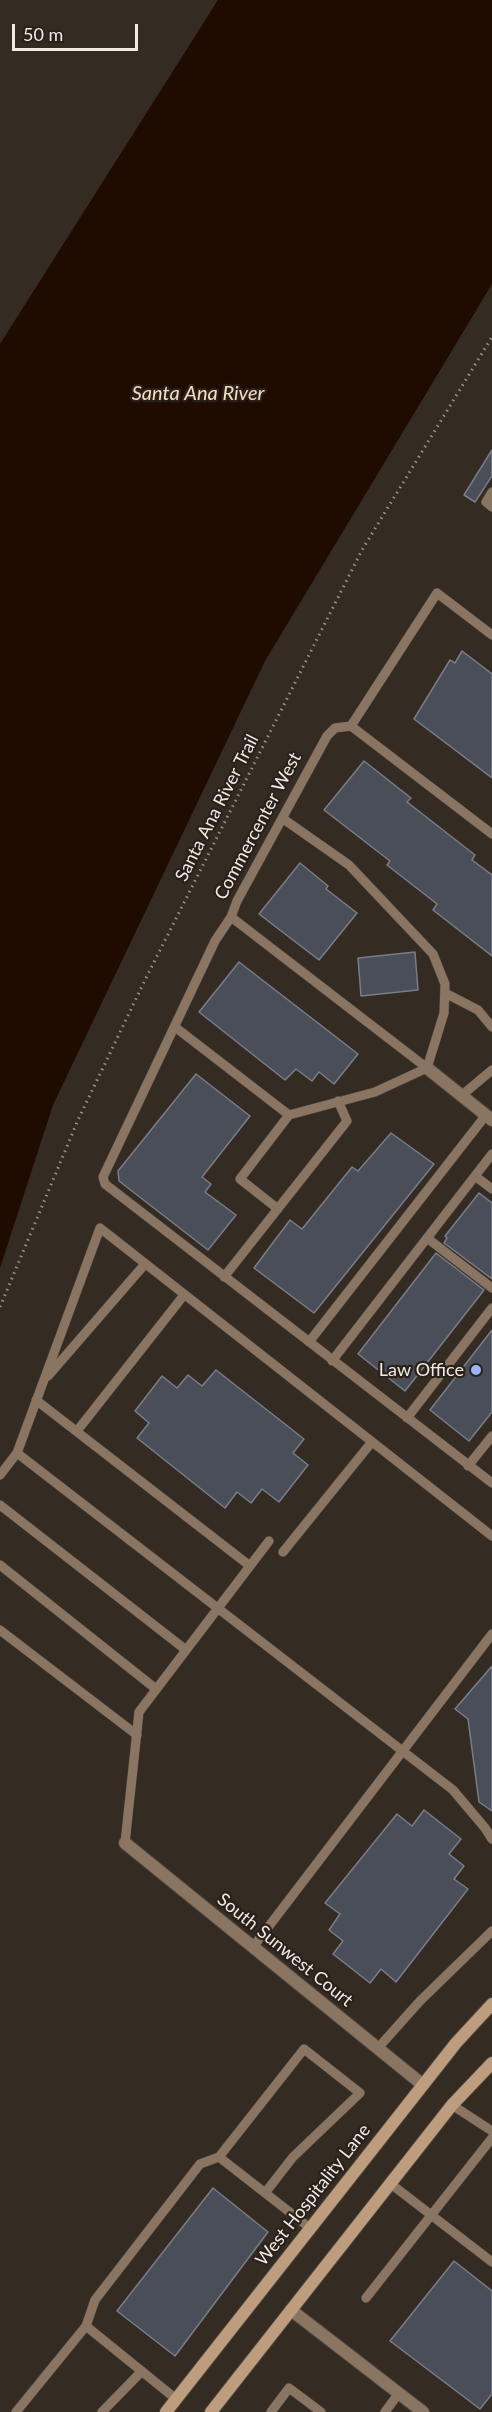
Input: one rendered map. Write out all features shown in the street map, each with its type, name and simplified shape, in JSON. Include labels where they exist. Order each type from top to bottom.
[{"type":"main road","name":"West Hospitality Lane","points":[[166,2412],[423,2085],[492,2004]]},
{"type":"main road","points":[[211,2412],[452,2104],[492,2063]]},
{"type":"street","name":"Commercenter West","points":[[427,1068],[489,1118]]},
{"type":"street","name":"South Sunwest Court","points":[[125,1843],[423,2085]]},
{"type":"street","points":[[291,2310],[423,2412]]},
{"type":"lane","points":[[492,492],[486,502],[492,507]]},
{"type":"lane","points":[[492,635],[437,593],[351,726],[492,834]]},
{"type":"lane","name":"Commercenter West","points":[[351,726],[335,728],[327,736],[237,901],[231,917],[427,1068]]},
{"type":"lane","points":[[278,1209],[240,1179],[289,1115],[375,1092],[427,1068],[444,1013],[445,993],[445,984],[433,954],[349,865],[282,818]]},
{"type":"lane","points":[[231,917],[215,941],[103,1177],[105,1184],[492,1483]]},
{"type":"lane","points":[[445,993],[478,1010],[492,1027]]},
{"type":"lane","points":[[175,1027],[289,1115]]},
{"type":"lane","points":[[461,1096],[492,1070]]},
{"type":"lane","points":[[224,1277],[346,1121],[338,1101]]},
{"type":"lane","points":[[309,1342],[489,1118]]},
{"type":"lane","points":[[332,1361],[492,1154]]},
{"type":"lane","points":[[475,1176],[492,1189]]},
{"type":"lane","points":[[0,1475],[16,1453],[100,1228],[492,1536]]},
{"type":"lane","points":[[427,1238],[492,1288]]},
{"type":"lane","points":[[44,1380],[145,1264]]},
{"type":"lane","points":[[77,1431],[184,1295]]},
{"type":"lane","points":[[407,1418],[492,1308]]},
{"type":"lane","points":[[36,1400],[250,1566]]},
{"type":"lane","points":[[468,1466],[492,1436]]},
{"type":"lane","points":[[283,1552],[371,1443]]},
{"type":"lane","points":[[16,1453],[453,1790],[485,1827],[492,1839]]},
{"type":"lane","points":[[0,1505],[186,1650]]},
{"type":"lane","points":[[125,1843],[139,1712],[269,1541]]},
{"type":"lane","points":[[0,1565],[156,1689]]},
{"type":"lane","points":[[0,1630],[137,1735]]},
{"type":"lane","points":[[253,1947],[492,1634]]},
{"type":"lane","points":[[378,2048],[420,2001],[492,1931]]},
{"type":"lane","points":[[16,2412],[86,2326],[95,2300],[200,2164],[219,2157],[303,2049],[360,2093],[293,2157],[265,2193]]},
{"type":"lane","points":[[452,2104],[492,2131]]},
{"type":"lane","points":[[366,2298],[492,2138]]},
{"type":"lane","points":[[219,2157],[310,2228]]},
{"type":"lane","points":[[391,2184],[492,2262]]},
{"type":"lane","points":[[86,2326],[176,2399]]},
{"type":"lane","points":[[102,2412],[142,2371]]},
{"type":"lane","points":[[271,2412],[290,2388],[321,2412]]},
{"type":"lane","points":[[384,2412],[399,2394]]},
{"type":"path","name":"Santa Ana River Trail","points":[[0,1308],[55,1173],[114,1045],[351,571],[378,522],[492,337]]},
{"type":"water","name":"Santa Ana River","points":[[218,0],[492,0],[492,284],[265,661],[53,1105],[0,1268],[0,344]]},
{"type":"building","points":[[492,450],[492,476],[475,502],[464,495]]},
{"type":"building","points":[[462,651],[492,674],[492,778],[414,719],[450,660],[455,663]]},
{"type":"building","points":[[364,761],[411,798],[407,802],[475,855],[472,860],[492,875],[492,956],[433,910],[437,904],[387,865],[390,861],[324,810]]},
{"type":"building","points":[[300,863],[328,886],[326,889],[357,913],[319,960],[259,914]]},
{"type":"building","points":[[415,952],[418,990],[361,996],[358,958]]},
{"type":"building","points":[[239,962],[358,1054],[334,1084],[319,1072],[312,1081],[296,1069],[285,1080],[199,1012]]},
{"type":"building","points":[[196,1074],[250,1116],[202,1177],[211,1184],[205,1192],[236,1215],[208,1250],[119,1181],[118,1171]]},
{"type":"building","points":[[391,1133],[434,1164],[314,1313],[254,1268],[290,1220],[302,1229],[352,1167],[358,1171]]},
{"type":"building","points":[[479,1193],[492,1203],[492,1279],[444,1243],[447,1238],[445,1236]]},
{"type":"building","points":[[436,1253],[484,1290],[405,1391],[358,1354]]},
{"type":"building","name":"Law Office","points":[[492,1330],[492,1412],[469,1441],[430,1410]]},
{"type":"building","points":[[216,1370],[304,1439],[293,1453],[308,1465],[279,1502],[262,1489],[251,1503],[237,1492],[225,1508],[137,1438],[149,1423],[135,1411],[162,1376],[177,1388],[188,1375],[202,1386]]},
{"type":"building","points":[[492,1666],[492,1811],[479,1802],[468,1719],[455,1709]]},
{"type":"building","points":[[424,1810],[461,1839],[449,1854],[464,1866],[454,1879],[468,1889],[396,1982],[381,1969],[370,1983],[333,1954],[343,1941],[329,1930],[340,1914],[325,1903],[397,1814],[412,1826]]},
{"type":"building","points":[[213,2188],[268,2232],[175,2356],[117,2311]]},
{"type":"building","points":[[454,2261],[492,2291],[492,2394],[480,2409],[390,2341]]},
{"type":"place","name":"Law Office","points":[[476,1370]]}]
